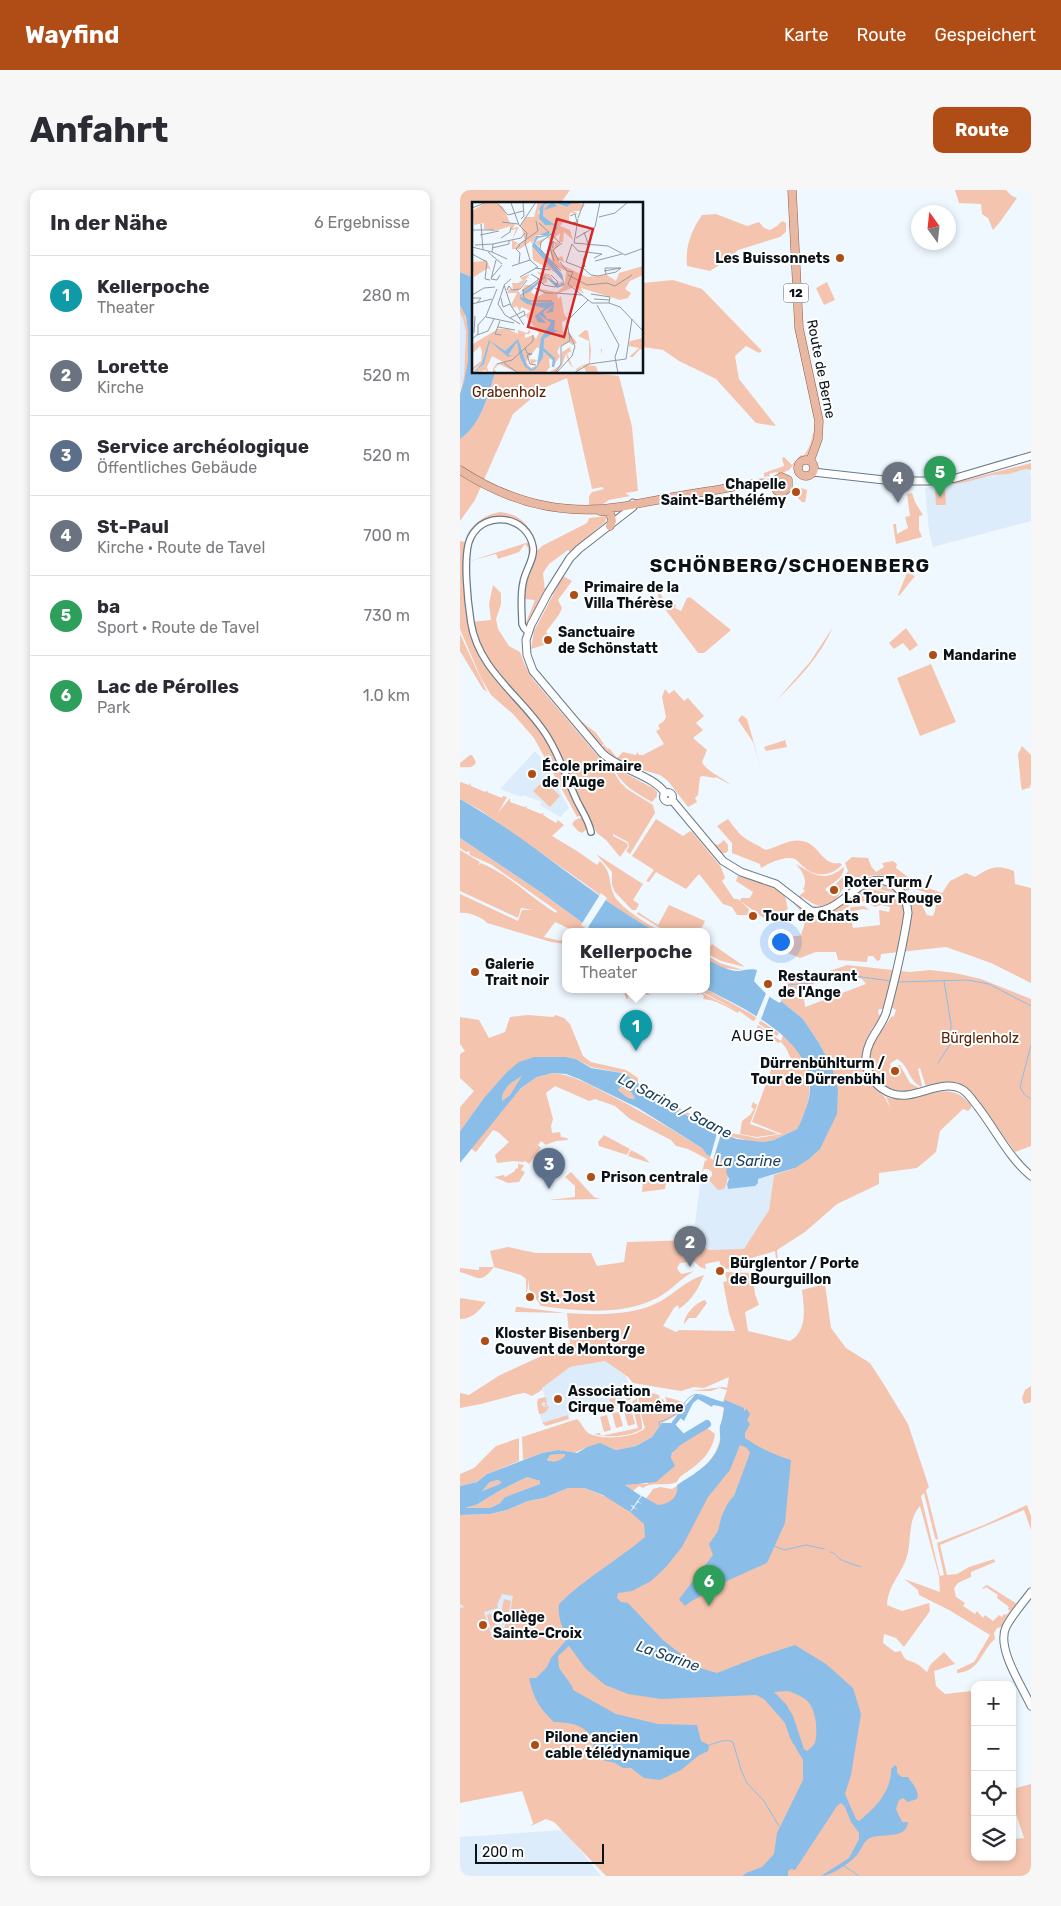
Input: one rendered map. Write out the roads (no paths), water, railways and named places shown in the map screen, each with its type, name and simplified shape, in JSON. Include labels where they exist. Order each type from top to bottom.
[{"type":"main road","name":"Route de Berne","points":[[792,190],[796,308],[802,349],[819,421],[818,439],[810,461]]},
{"type":"main road","points":[[810,461],[814,466],[813,472],[893,481],[933,482],[956,478],[1031,456]]},
{"type":"main road","name":"12","points":[[799,473],[799,464],[805,460],[810,461]]},
{"type":"main road","name":"12","points":[[460,470],[486,486],[518,500],[550,507],[602,509],[749,485],[774,484]]},
{"type":"main road","name":"12","points":[[799,473],[803,476],[808,476],[813,472]]},
{"type":"main road","name":"12","points":[[788,480],[799,473]]},
{"type":"main road","name":"12","points":[[774,484],[781,477],[788,480]]},
{"type":"main road","name":"12","points":[[774,484],[776,490],[783,492],[788,488],[788,480]]},
{"type":"main road","points":[[634,503],[633,507],[570,558],[548,594],[528,632],[526,649],[533,671],[594,744],[613,762],[656,784],[665,793],[663,798],[665,801],[672,800],[725,863],[741,872],[776,884],[806,908],[817,912],[833,907],[870,881],[892,884],[901,892],[906,899],[907,921],[884,1018],[869,1045],[867,1053],[868,1069],[872,1080],[880,1087],[897,1095],[911,1095],[946,1086],[963,1090],[1022,1168],[1031,1176]]},
{"type":"main road","points":[[602,509],[611,514],[612,521],[610,526]]},
{"type":"main road","points":[[1031,1592],[1006,1626],[1004,1640],[1006,1655],[1031,1706]]},
{"type":"street","points":[[528,632],[522,624],[522,591],[524,576],[533,557],[532,541],[526,531],[514,521],[504,519],[491,520],[477,529],[470,537],[468,548],[468,590],[471,624],[475,638],[482,655],[495,675],[542,728],[591,832]]},
{"type":"water","points":[[460,272],[472,277],[472,374],[495,374],[483,409],[473,426],[460,439],[460,394],[468,361],[468,331],[466,317],[460,305]]},
{"type":"water","points":[[460,799],[510,831],[606,900],[649,928],[590,928],[542,893],[460,838]]},
{"type":"water","name":"La Sarine","points":[[710,961],[733,970],[757,970],[754,981],[769,996],[780,1003],[781,1001],[803,1019],[832,1067],[838,1090],[837,1114],[820,1149],[795,1168],[758,1179],[758,1183],[755,1186],[728,1189],[729,1179],[726,1172],[729,1162],[707,1155],[702,1148],[638,1108],[579,1079],[566,1074],[553,1073],[537,1077],[521,1088],[460,1163],[460,1131],[484,1098],[507,1072],[519,1062],[534,1057],[566,1057],[576,1059],[591,1068],[622,1073],[636,1081],[647,1093],[713,1130],[737,1139],[763,1142],[774,1140],[797,1129],[806,1108],[810,1086],[806,1067],[796,1049],[781,1034],[743,1008],[710,991]],"holes":[[[522,1076],[510,1095],[502,1101],[505,1089]],[[620,1087],[625,1088],[633,1095],[635,1099],[628,1098],[618,1090]]]},
{"type":"water","points":[[695,1395],[724,1402],[725,1400],[744,1408],[744,1411],[747,1409],[750,1414],[747,1420],[750,1424],[745,1433],[745,1438],[767,1451],[791,1460],[785,1523],[767,1563],[729,1580],[685,1606],[679,1599],[713,1555],[709,1544],[717,1531],[726,1506],[734,1496],[750,1453],[747,1448],[740,1445],[730,1470],[708,1497],[682,1547],[666,1567],[651,1581],[632,1591],[618,1593],[617,1598],[621,1602],[628,1603],[663,1640],[697,1667],[717,1673],[795,1645],[826,1664],[853,1688],[861,1714],[851,1775],[845,1794],[856,1819],[859,1821],[886,1792],[891,1777],[891,1769],[895,1765],[897,1773],[902,1777],[908,1777],[917,1790],[917,1799],[908,1802],[903,1798],[899,1800],[896,1809],[902,1822],[908,1822],[902,1832],[868,1839],[850,1862],[825,1875],[821,1876],[849,1858],[859,1839],[859,1833],[841,1803],[837,1806],[795,1870],[791,1869],[788,1871],[788,1876],[742,1876],[762,1867],[774,1854],[777,1833],[803,1780],[803,1760],[790,1738],[785,1723],[764,1699],[756,1695],[661,1699],[628,1694],[605,1685],[586,1669],[569,1646],[558,1656],[559,1668],[573,1690],[616,1714],[658,1724],[697,1725],[701,1741],[709,1745],[708,1751],[698,1756],[681,1770],[660,1780],[644,1778],[631,1768],[623,1768],[615,1763],[594,1758],[593,1741],[587,1731],[572,1724],[554,1722],[541,1708],[533,1691],[529,1678],[536,1678],[547,1667],[551,1658],[567,1639],[562,1627],[559,1604],[645,1537],[644,1524],[630,1512],[634,1508],[638,1510],[634,1507],[638,1502],[642,1504],[638,1501],[642,1496],[658,1505],[669,1502],[675,1497],[677,1485],[703,1467],[714,1456],[720,1442],[720,1428],[724,1407],[713,1405],[712,1407],[698,1399],[693,1403],[684,1421],[677,1415]],"holes":[[[788,1691],[799,1695],[807,1701],[815,1716],[816,1738],[813,1746],[807,1751],[804,1749],[793,1716],[786,1704],[774,1692]]]},
{"type":"water","points":[[662,1423],[674,1423],[688,1438],[672,1453],[671,1458],[675,1466],[656,1482],[625,1485],[641,1496],[634,1506],[630,1505],[633,1507],[630,1512],[603,1495],[584,1488],[568,1488],[507,1510],[490,1514],[460,1515],[460,1486],[477,1482],[487,1474],[542,1453],[558,1450],[577,1453],[587,1447],[600,1443],[616,1450],[636,1446],[652,1437]],"holes":[[[565,1454],[565,1456],[557,1461],[547,1460],[550,1455]],[[527,1477],[540,1481],[540,1484],[505,1497],[500,1503],[490,1508],[465,1508],[476,1505]],[[498,1480],[501,1482],[482,1491],[490,1482]]]},
{"type":"waterway","points":[[788,985],[810,983],[840,974],[891,981]]},
{"type":"waterway","points":[[898,982],[967,980],[989,984],[1031,1006]]},
{"type":"waterway","points":[[938,1063],[951,1043],[951,1024],[944,981]]},
{"type":"waterway","points":[[1031,1045],[1020,1087],[1024,1094],[1031,1099]]},
{"type":"waterway","points":[[660,1426],[659,1422],[674,1415],[693,1395],[697,1394],[709,1398]]},
{"type":"waterway","points":[[674,1423],[682,1413]]},
{"type":"waterway","name":"La Sarine / Saane","points":[[679,1441],[707,1424]]},
{"type":"waterway","points":[[774,1546],[784,1550],[806,1545],[824,1549]]},
{"type":"waterway","points":[[830,1552],[841,1560],[861,1567]]},
{"type":"waterway","points":[[709,1745],[724,1741],[733,1742],[747,1783],[764,1801],[779,1826]]},
{"type":"waterway","points":[[844,1866],[859,1876]]},
{"type":"place","name":"Les Buissonnets","points":[[840,258]]},
{"type":"place","name":"Chapelle Saint-Barthélémy","points":[[796,492]]},
{"type":"place","name":"ba","points":[[940,497]]},
{"type":"place","name":"St-Paul","points":[[898,503]]},
{"type":"place","name":"Primaire de la Villa Thérèse","points":[[574,595]]},
{"type":"place","name":"Sanctuaire de Schönstatt","points":[[548,640]]},
{"type":"place","name":"Mandarine","points":[[933,655]]},
{"type":"place","name":"École primaire de l'Auge","points":[[532,774]]},
{"type":"place","name":"Roter Turm / La Tour Rouge","points":[[834,890]]},
{"type":"place","name":"Tour de Chats","points":[[753,916]]},
{"type":"place","name":"Galerie Trait noir","points":[[475,972]]},
{"type":"place","name":"Restaurant de l'Ange","points":[[768,984]]},
{"type":"place","name":"Kellerpoche","points":[[636,1051]]},
{"type":"place","name":"Dürrenbühlturm / Tour de Dürrenbühl","points":[[895,1071]]},
{"type":"place","name":"Prison centrale","points":[[591,1177]]},
{"type":"place","name":"Service archéologique","points":[[549,1189]]},
{"type":"place","name":"Lorette","points":[[690,1267]]},
{"type":"place","name":"Bürglentor / Porte de Bourguillon","points":[[720,1271]]},
{"type":"place","name":"St. Jost","points":[[530,1297]]},
{"type":"place","name":"Kloster Bisenberg / Couvent de Montorge","points":[[485,1341]]},
{"type":"place","name":"Association Cirque Toamême","points":[[558,1399]]},
{"type":"place","name":"Lac de Pérolles","points":[[709,1606]]},
{"type":"place","name":"Collège Sainte-Croix","points":[[483,1625]]},
{"type":"place","name":"Pilone ancien cable télédynamique","points":[[535,1745]]},
{"type":"district","name":"SCHÖNBERG/SCHOENBERG","points":[[790,565]]},
{"type":"district","name":"AUGE","points":[[753,1036]]},
{"type":"park label","name":"Grabenholz","points":[[509,392]]},
{"type":"park label","name":"Bürglenholz","points":[[980,1038]]}]
